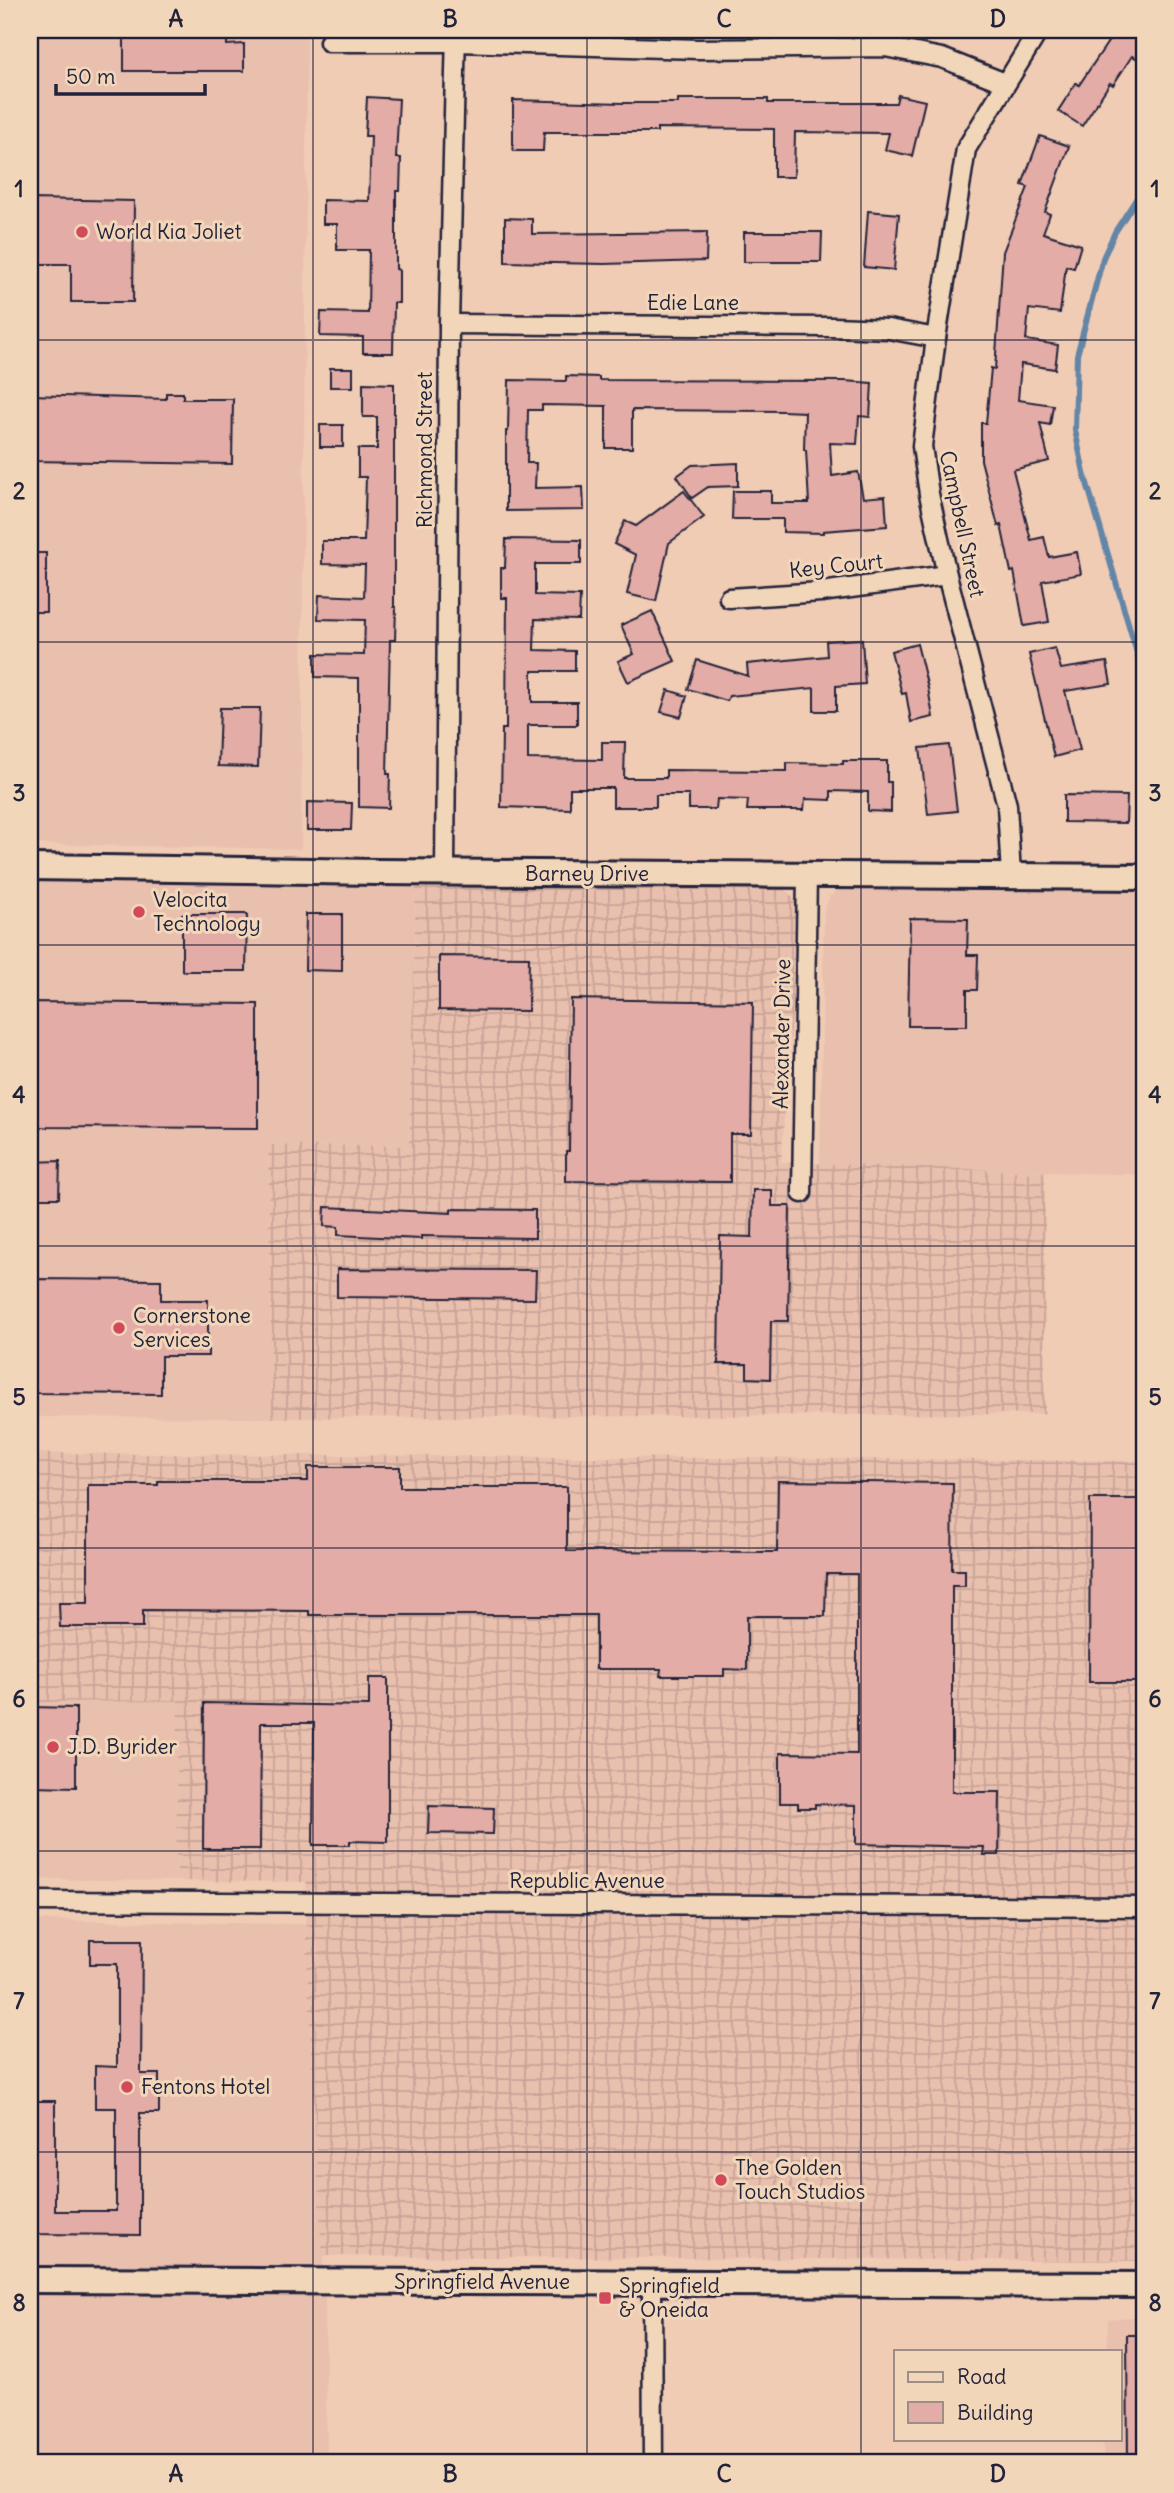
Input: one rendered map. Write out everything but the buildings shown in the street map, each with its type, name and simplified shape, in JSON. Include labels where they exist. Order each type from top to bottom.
[{"type":"street","name":"Campbell Street","points":[[1011,876],[1007,805],[947,575],[929,494],[922,446],[966,149],[1039,30]]},
{"type":"street","points":[[329,42],[456,36],[698,49],[885,47],[942,58],[1005,83]]},
{"type":"street","name":"Richmond Street","points":[[445,872],[449,324],[456,36]]},
{"type":"street","name":"Edie Lane","points":[[449,324],[888,328],[936,338]]},
{"type":"street","name":"Key Court","points":[[729,598],[821,592],[947,575]]},
{"type":"street","name":"Barney Drive","points":[[30,867],[1144,877]]},
{"type":"street","name":"Alexander Drive","points":[[803,1193],[807,875]]},
{"type":"street","name":"Republic Avenue","points":[[30,1901],[1144,1906]]},
{"type":"street","name":"Springfield Avenue","points":[[30,2280],[1144,2285]]},
{"type":"street","points":[[652,2283],[653,2463]]},
{"type":"shaded area","points":[[30,30],[307,30],[301,849],[30,844]]},
{"type":"shaded area","points":[[30,881],[416,884],[409,1146],[268,1145],[272,1418],[30,1417]]},
{"type":"shaded area","points":[[416,884],[779,885],[790,894],[800,907],[781,1162],[1045,1172],[1045,1414],[272,1418],[268,1145],[409,1146]]},
{"type":"shaded area","points":[[842,887],[1144,888],[1144,1175],[820,1164],[824,911],[830,896]]},
{"type":"shaded area","points":[[30,1453],[1144,1461],[1144,2261],[322,2256],[305,1924],[306,1882],[176,1881],[178,1701],[30,1702]]},
{"type":"shaded area","points":[[179,1701],[176,1881],[30,1879],[30,1702]]},
{"type":"shaded area","points":[[30,1920],[305,1924],[325,2298],[327,2463],[30,2463]]},
{"type":"shaded area","points":[[1144,2316],[1144,2463],[1103,2463],[1104,2440],[1122,2440],[1122,2350],[1107,2350],[1108,2319]]},
{"type":"waterway","points":[[1144,187],[1115,232],[1103,258],[1077,355],[1075,430],[1084,473],[1144,677]]},
{"type":"place","name":"World Kia Joliet","points":[[82,232]]},
{"type":"place","name":"Velocita Technology","points":[[139,912]]},
{"type":"place","name":"Cornerstone Services","points":[[119,1328]]},
{"type":"place","name":"J.D. Byrider","points":[[53,1747]]},
{"type":"place","name":"Fentons Hotel","points":[[127,2087]]},
{"type":"place","name":"The Golden Touch Studios","points":[[721,2180]]},
{"type":"place","name":"Springfield & Oneida","points":[[605,2298]]}]
